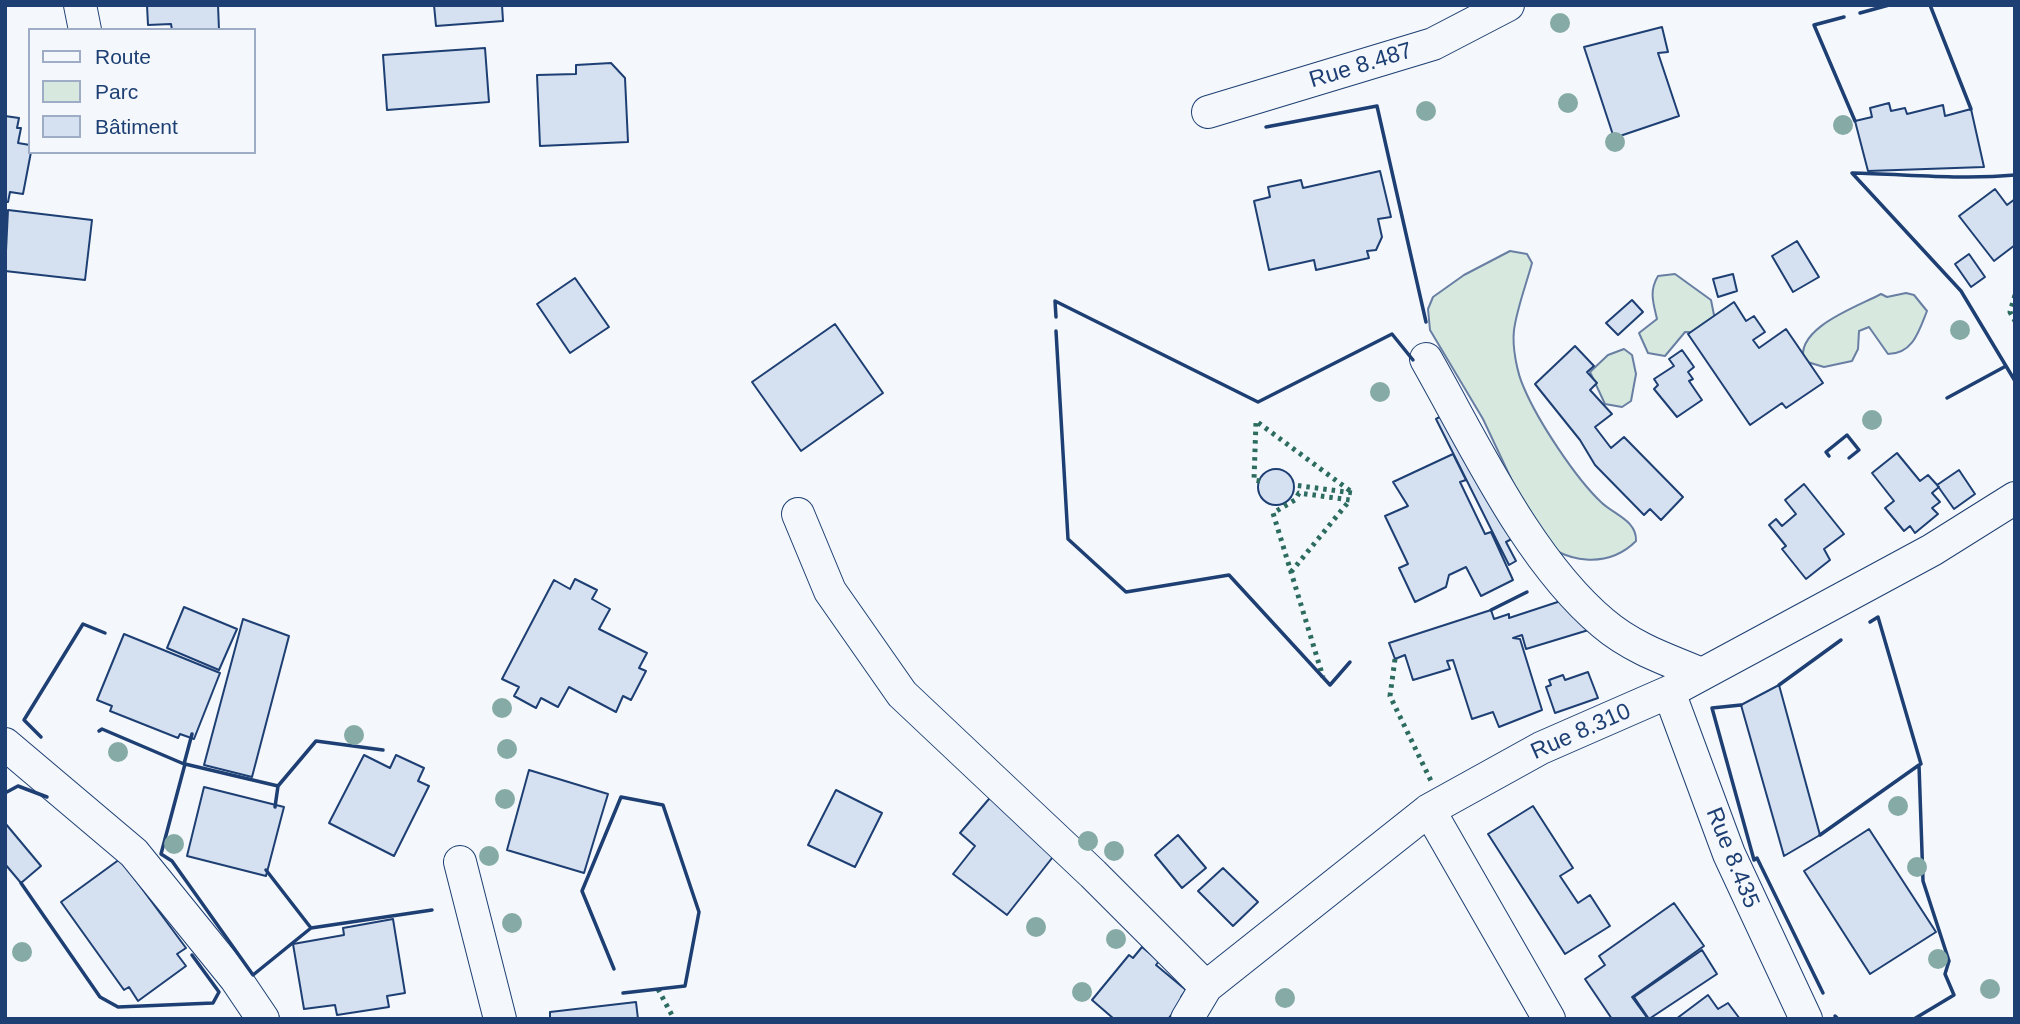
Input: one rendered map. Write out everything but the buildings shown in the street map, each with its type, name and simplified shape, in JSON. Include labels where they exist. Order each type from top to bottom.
[{"type":"street","points":[[80,5],[85,28]]},
{"type":"street","name":"Rue 8.487","points":[[1208,112],[1433,44],[1508,5]]},
{"type":"street","points":[[1426,359],[1505,497],[1560,583],[1604,624],[1643,650],[1702,674]]},
{"type":"street","name":"Rue 8.310","points":[[1200,1008],[1429,810],[1541,748],[1669,692],[1932,550],[2015,498]]},
{"type":"street","points":[[798,514],[830,592],[902,694],[1093,874],[1200,1008]]},
{"type":"street","name":"Rue 8.435","points":[[1669,692],[1728,854],[1806,1019]]},
{"type":"street","points":[[11,759],[134,853],[236,979],[263,1019]]},
{"type":"street","points":[[1429,810],[1549,1019]]},
{"type":"street","points":[[460,862],[475,931],[500,1019]]},
{"type":"green space","points":[[1510,251],[1527,254],[1532,263],[1514,330],[1514,352],[1521,382],[1548,433],[1581,480],[1602,503],[1633,528],[1636,541],[1613,556],[1586,560],[1573,557],[1560,553],[1538,536],[1483,419],[1430,330],[1428,309],[1433,297],[1464,275]]},
{"type":"green space","points":[[1675,274],[1711,300],[1716,325],[1707,333],[1685,332],[1665,356],[1648,353],[1639,333],[1657,319],[1653,297],[1655,281],[1658,276]]},
{"type":"green space","points":[[1906,293],[1914,295],[1927,311],[1914,340],[1904,350],[1888,354],[1869,327],[1859,331],[1858,349],[1852,361],[1824,367],[1804,361],[1804,349],[1809,338],[1830,320],[1881,294],[1887,297]]},
{"type":"green space","points":[[1624,349],[1632,355],[1636,374],[1631,401],[1622,407],[1605,404],[1590,372],[1608,355]]},
{"type":"hedge","points":[[2015,295],[2010,312],[2015,321]]},
{"type":"hedge","points":[[1260,481],[1254,480],[1256,421],[1353,493],[1294,485]]},
{"type":"hedge","points":[[1291,572],[1350,500],[1299,493],[1295,500],[1273,513],[1323,677]]},
{"type":"hedge","points":[[1395,659],[1390,696],[1432,783]]},
{"type":"hedge","points":[[658,989],[674,1019]]},
{"type":"wall","points":[[1860,13],[1889,5]]},
{"type":"wall","points":[[1930,5],[1971,109]]},
{"type":"wall","points":[[1844,17],[1814,25],[1855,121]]},
{"type":"wall","points":[[1266,127],[1377,106],[1426,322]]},
{"type":"wall","points":[[1852,173],[1961,291],[2015,381]]},
{"type":"wall","points":[[1852,173],[1954,177],[2015,175]]},
{"type":"wall","points":[[1056,317],[1055,301],[1258,402],[1392,334],[1413,360]]},
{"type":"wall","points":[[1056,331],[1068,539],[1126,592],[1229,575],[1330,685],[1350,662]]},
{"type":"wall","points":[[1947,398],[2006,366]]},
{"type":"wall","points":[[1829,456],[1826,452],[1847,435],[1859,450],[1849,458]]},
{"type":"wall","points":[[1491,610],[1527,592]]},
{"type":"wall","points":[[1870,622],[1878,617],[1921,764],[1923,881],[1949,961],[1945,974],[1954,995],[1914,1019]]},
{"type":"wall","points":[[41,737],[24,720],[83,624],[105,633]]},
{"type":"wall","points":[[1779,685],[1841,640]]},
{"type":"wall","points":[[1741,705],[1712,708],[1754,860],[1757,858],[1823,993]]},
{"type":"wall","points":[[99,731],[102,729],[184,764],[192,734]]},
{"type":"wall","points":[[316,741],[383,750]]},
{"type":"wall","points":[[275,807],[278,786],[316,741]]},
{"type":"wall","points":[[278,786],[185,764],[161,854],[172,861],[253,975],[311,928],[432,910]]},
{"type":"wall","points":[[1820,835],[1919,765]]},
{"type":"wall","points":[[5,793],[18,786],[47,797]]},
{"type":"wall","points":[[614,969],[582,891],[621,797],[663,805],[699,912],[685,986],[623,993]]},
{"type":"wall","points":[[266,870],[311,928]]},
{"type":"wall","points":[[21,883],[100,997],[118,1007],[213,1003],[219,992],[192,955]]},
{"type":"wall","points":[[1835,1016],[1838,1019]]}]
